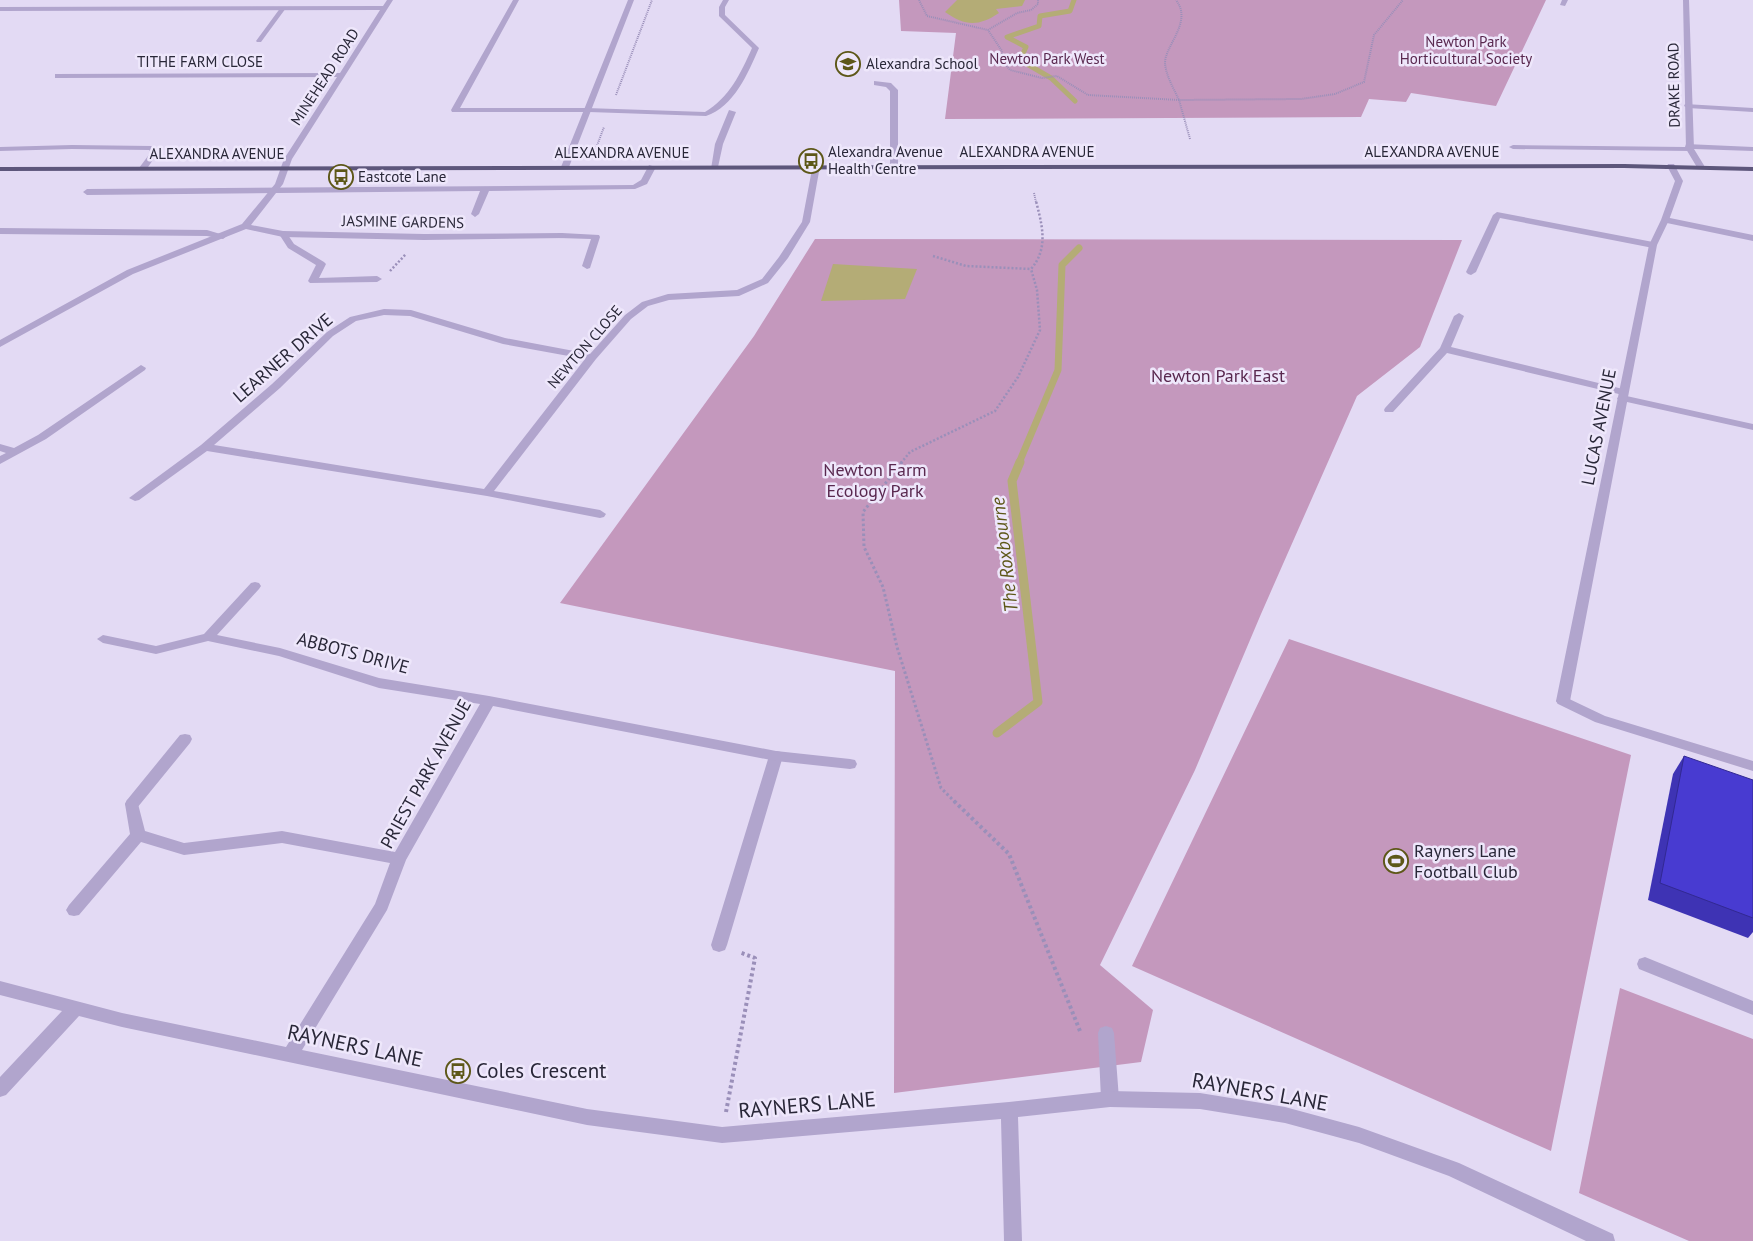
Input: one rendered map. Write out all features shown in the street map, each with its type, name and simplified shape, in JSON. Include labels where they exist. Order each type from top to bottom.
[{"type":"main road","name":"ALEXANDRA AVENUE","points":[[0,169],[816,166],[1671,166],[1753,169]]},
{"type":"street","points":[[259,42],[285,0]]},
{"type":"street","name":"MINEHEAD ROAD","points":[[245,226],[279,184],[288,159],[390,0]]},
{"type":"street","points":[[516,0],[455,110],[706,114],[716,110],[743,77],[756,48],[722,16],[722,7],[726,0]]},
{"type":"street","points":[[565,167],[631,0]]},
{"type":"street","name":"DRAKE ROAD","points":[[1686,0],[1690,147],[1701,167]]},
{"type":"street","points":[[0,9],[386,8]]},
{"type":"street","name":"TITHE FARM CLOSE","points":[[58,76],[342,75]]},
{"type":"street","points":[[877,83],[888,85],[894,90],[894,166]]},
{"type":"street","points":[[1688,106],[1753,110]]},
{"type":"street","points":[[714,167],[719,144],[732,112]]},
{"type":"street","points":[[0,149],[72,147],[151,148],[154,151],[143,168]]},
{"type":"street","points":[[1513,148],[1690,147],[1753,149]]},
{"type":"street","name":"NEWTON CLOSE","points":[[487,493],[592,357],[628,317],[645,304],[668,297],[739,294],[765,281],[783,258],[806,222],[816,166]]},
{"type":"street","name":"LUCAS AVENUE","points":[[1671,166],[1679,181],[1665,220],[1653,245],[1563,701],[1600,719],[1753,766]]},
{"type":"street","points":[[87,192],[485,190],[634,187],[644,182],[652,167]]},
{"type":"street","points":[[475,214],[485,190]]},
{"type":"street","points":[[1471,272],[1497,216],[1653,245]]},
{"type":"street","points":[[1665,220],[1753,238]]},
{"type":"street","points":[[0,344],[130,272],[245,226]]},
{"type":"street","name":"JASMINE GARDENS","points":[[245,226],[283,234],[424,237],[596,237],[587,266]]},
{"type":"street","points":[[0,231],[207,233],[223,236]]},
{"type":"street","points":[[283,234],[291,246],[321,264],[313,281],[378,279]]},
{"type":"street","name":"LEARNER DRIVE","points":[[135,498],[205,447],[276,386],[330,334],[353,319],[384,312],[410,313],[503,341],[592,357]]},
{"type":"street","points":[[1389,410],[1445,349],[1459,316]]},
{"type":"street","points":[[1445,349],[1753,427]]},
{"type":"street","points":[[0,461],[42,437],[141,368]]},
{"type":"street","points":[[0,447],[14,452]]},
{"type":"street","points":[[205,447],[487,493],[600,514]]},
{"type":"street","points":[[208,637],[255,586]]},
{"type":"street","name":"ABBOTS DRIVE","points":[[103,639],[156,650],[208,637],[280,652],[379,683],[489,700]]},
{"type":"street","name":"PRIEST PARK AVENUE","points":[[290,1055],[382,906],[399,859],[489,700],[776,756],[850,764]]},
{"type":"street","points":[[138,835],[132,804],[185,739]]},
{"type":"street","points":[[720,945],[776,756]]},
{"type":"street","points":[[138,835],[184,849],[282,837],[399,859]]},
{"type":"street","points":[[74,910],[138,835]]},
{"type":"street","points":[[1645,964],[1753,1008]]},
{"type":"street","name":"RAYNERS LANE","points":[[0,988],[122,1020],[587,1117],[722,1135],[1009,1110],[1110,1099],[1200,1101],[1285,1115],[1359,1135],[1453,1169],[1606,1241]]},
{"type":"street","points":[[0,1089],[76,1008]]},
{"type":"street","points":[[1106,1033],[1110,1099]]},
{"type":"street","points":[[1009,1110],[1013,1241]]},
{"type":"path","points":[[593,157],[652,0]]},
{"type":"path","points":[[919,0],[927,16],[988,30],[1017,13],[1031,10],[1038,4],[1038,0]]},
{"type":"path","points":[[1176,0],[1179,4],[1182,23],[1165,62],[1170,81],[1179,100],[1190,139]]},
{"type":"path","points":[[988,30],[1002,51],[1003,62],[1010,70],[1042,78],[1055,76],[1088,95],[1179,100],[1301,99],[1335,94],[1364,82],[1374,35],[1403,0]]},
{"type":"path","points":[[933,256],[966,266],[1031,269],[1038,263],[1043,252],[1042,228],[1034,193]]},
{"type":"path","points":[[378,279],[389,274],[394,265],[424,237]]},
{"type":"path","points":[[1031,269],[1037,290],[1040,330],[1018,377],[995,411],[910,452],[863,512],[864,547],[883,587],[897,647],[941,788],[1009,854],[1080,1031]]},
{"type":"path","points":[[720,945],[755,958],[722,1135]]},
{"type":"green space","name":"Newton Park West","points":[[899,0],[1546,0],[1496,106],[1411,93],[1406,102],[1369,99],[1361,117],[945,119],[956,33],[901,31]]},
{"type":"green space","name":"Newton Farm Ecology Park","points":[[815,239],[1462,240],[1420,347],[1357,396],[1195,770],[1100,965],[1153,1010],[1141,1062],[894,1093],[895,671],[560,603],[754,336]]},
{"type":"green space","name":"Rayners Lane Football Club","points":[[1289,639],[1631,755],[1551,1151],[1132,966]]},
{"type":"green space","points":[[1620,988],[1753,1039],[1753,1241],[1689,1241],[1579,1193]]},
{"type":"shaded area","points":[[957,0],[1025,0],[1022,6],[996,9],[999,13],[991,18],[978,23],[972,23],[959,20],[945,12]]},
{"type":"shaded area","points":[[833,264],[917,269],[905,299],[821,301]]},
{"type":"building","points":[[1684,756],[1753,780],[1753,918],[1660,883]]},
{"type":"waterway","name":"The Roxbourne","points":[[1074,0],[1070,11],[1040,16],[1039,26],[1007,37],[1026,47],[1020,60],[1051,78],[1075,101]]},
{"type":"waterway","name":"The Roxbourne","points":[[1019,463],[1058,370],[1062,265],[1079,248]]},
{"type":"waterway","name":"The Roxbourne","points":[[997,733],[1038,702],[1012,481],[1020,462]]},
{"type":"place","name":"Alexandra School","points":[[848,64]]},
{"type":"place","name":"Alexandra Avenue Health Centre","points":[[811,161]]},
{"type":"place","name":"Eastcote Lane","points":[[341,177]]},
{"type":"place","name":"Rayners Lane Football Club","points":[[1396,861]]},
{"type":"place","name":"Coles Crescent","points":[[458,1071]]},
{"type":"park label","name":"Newton Park Horticultural Society","points":[[1466,50]]},
{"type":"park label","name":"Newton Park East","points":[[1218,376]]}]
